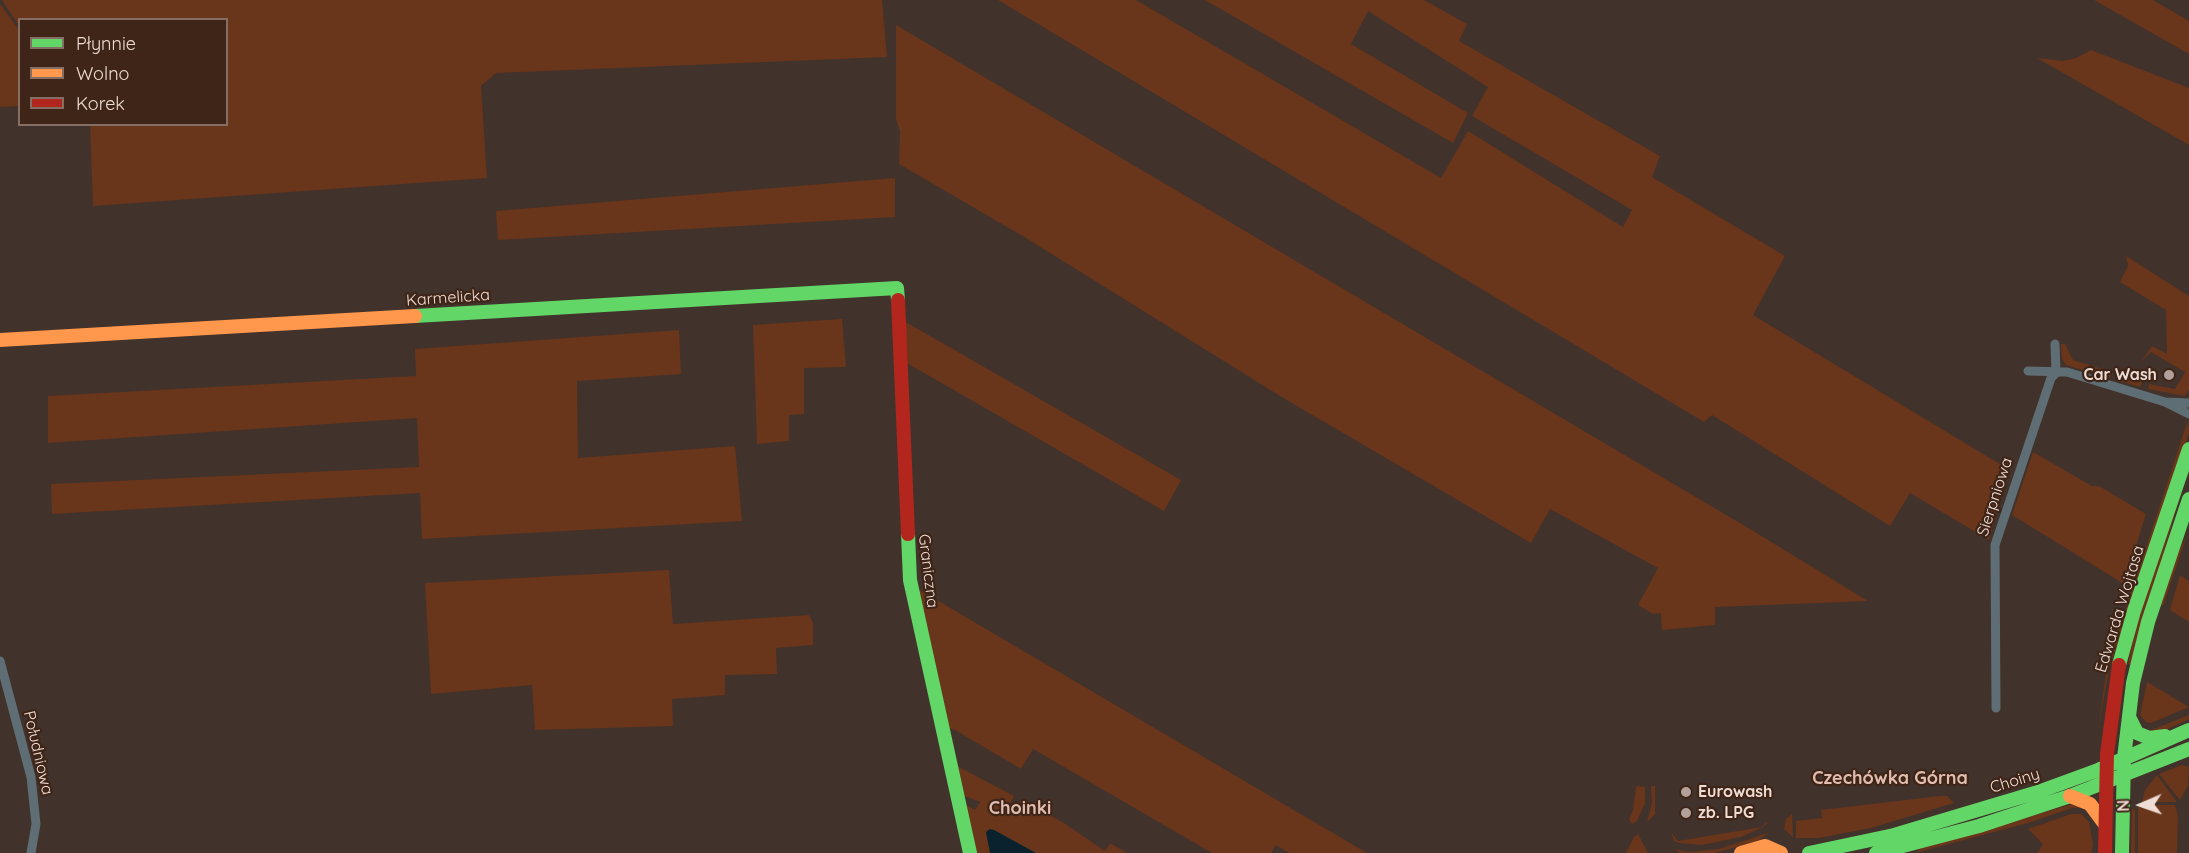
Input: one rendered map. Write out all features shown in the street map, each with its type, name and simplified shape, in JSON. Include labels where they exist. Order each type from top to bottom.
[{"type":"street","name":"Karmelicka","points":[[0,340],[897,288]]},
{"type":"street","name":"Graniczna","points":[[897,288],[909,570],[936,707],[954,775],[970,853]]},
{"type":"street","points":[[2055,344],[2056,373]]},
{"type":"street","points":[[2028,371],[2067,372],[2165,402],[2189,414]]},
{"type":"street","name":"Sierpniowa","points":[[1996,708],[1995,545],[2051,378],[2056,373]]},
{"type":"street","points":[[2165,402],[2189,403]]},
{"type":"street","name":"Edwarda Wojtasa","points":[[2105,853],[2106,766],[2110,720],[2119,667],[2134,610],[2189,449]]},
{"type":"street","name":"Edwarda Wojtasa","points":[[2122,853],[2122,798],[2128,714],[2148,622],[2189,499]]},
{"type":"street","name":"Południowa","points":[[0,661],[31,777],[36,824],[31,853]]},
{"type":"street","points":[[2128,714],[2134,729],[2142,735],[2154,738],[2184,732]]},
{"type":"street","name":"Choiny","points":[[1809,853],[1894,835],[2038,792],[2184,732]]},
{"type":"street","name":"Choiny","points":[[1876,853],[1979,826],[2070,796],[2106,784],[2189,749]]},
{"type":"street","points":[[2122,798],[2145,768]]},
{"type":"street","points":[[2070,796],[2094,807],[2105,825]]},
{"type":"street","points":[[1742,853],[1765,846],[1781,853]]},
{"type":"shaded area","points":[[2,0],[882,0],[887,57],[496,73],[481,86],[487,178],[93,206],[90,126],[228,126],[228,18],[18,18],[18,24]]},
{"type":"shaded area","points":[[998,0],[1136,0],[1441,178],[1468,131],[1623,227],[1632,210],[1472,116],[1488,87],[1368,11],[1351,44],[1468,113],[1453,143],[1205,0],[1424,0],[1467,24],[1459,41],[1660,156],[1652,177],[1785,256],[1753,315],[2008,469],[1989,540],[1910,493],[1890,526],[1712,415],[1704,422]]},
{"type":"shaded area","points":[[2094,0],[2153,0],[2189,21],[2189,54]]},
{"type":"shaded area","points":[[0,4],[18,29],[18,106],[0,107]]},
{"type":"shaded area","points":[[896,25],[1868,601],[1715,607],[1715,625],[1662,630],[1661,613],[1653,614],[1638,605],[1658,568],[1550,509],[1531,543],[1280,396],[1026,238],[899,164],[900,131],[896,119]]},
{"type":"shaded area","points":[[2091,50],[2189,88],[2189,145],[2037,58],[2063,61],[2076,58]]},
{"type":"shaded area","points":[[895,178],[895,217],[498,240],[496,211]]},
{"type":"shaded area","points":[[2126,256],[2189,296],[2189,390],[2185,396],[2148,389],[2149,384],[2175,389],[2185,372],[2151,352],[2141,362],[2152,346],[2167,354],[2166,310],[2120,282],[2128,266]]},
{"type":"shaded area","points":[[842,319],[846,367],[804,368],[804,414],[789,415],[789,441],[757,444],[753,325]]},
{"type":"shaded area","points":[[904,321],[1181,480],[1164,511],[905,362]]},
{"type":"shaded area","points":[[679,330],[681,374],[577,381],[578,458],[735,446],[742,521],[422,539],[420,493],[52,514],[51,484],[419,467],[417,418],[48,443],[48,396],[416,376],[415,349]]},
{"type":"shaded area","points":[[2061,344],[2065,344],[2073,360],[2112,372],[2109,378],[2066,365],[2062,359]]},
{"type":"shaded area","points":[[2134,374],[2143,380],[2140,387],[2119,381],[2122,376],[2132,378]]},
{"type":"shaded area","points":[[2188,420],[2189,433],[2109,669],[2098,731],[2107,666]]},
{"type":"shaded area","points":[[2033,452],[2092,486],[2099,486],[2146,514],[2124,584],[2012,515]]},
{"type":"shaded area","points":[[2189,464],[2132,665],[2128,664],[2135,630]]},
{"type":"shaded area","points":[[2187,535],[2163,606],[2161,605],[2170,570]]},
{"type":"shaded area","points":[[669,570],[673,624],[809,615],[813,623],[813,645],[776,648],[777,674],[725,675],[725,695],[672,699],[673,726],[535,730],[532,685],[431,694],[425,583]]},
{"type":"shaded area","points":[[2180,575],[2189,581],[2189,622],[2170,610]]},
{"type":"shaded area","points":[[913,586],[1367,853],[1289,853],[1276,845],[1271,853],[1212,853],[1033,749],[1021,769],[955,730],[945,727]]},
{"type":"shaded area","points":[[2147,682],[2189,707],[2151,723],[2146,722],[2140,715]]},
{"type":"shaded area","points":[[2189,715],[2189,719],[2159,733],[2149,731]]},
{"type":"shaded area","points":[[2182,765],[2189,767],[2188,786],[2180,800],[2159,774]]},
{"type":"shaded area","points":[[957,766],[1014,796],[1006,812],[1012,816],[1021,800],[1064,823],[1105,851],[1110,843],[1127,853],[973,853],[963,803],[975,810],[980,802],[962,795]]},
{"type":"shaded area","points":[[2157,775],[2177,802],[2142,802],[2145,790]]},
{"type":"shaded area","points":[[1636,786],[1645,787],[1645,803],[1637,821],[1632,824],[1629,819],[1633,810]]},
{"type":"shaded area","points":[[1651,786],[1655,786],[1655,814],[1647,822],[1652,803]]},
{"type":"shaded area","points":[[1947,796],[1954,803],[1871,828],[1819,838],[1796,838],[1796,821],[1822,818],[1821,810]]},
{"type":"shaded area","points":[[2076,803],[2084,808],[2072,808],[2028,823],[1915,853],[1923,847]]},
{"type":"shaded area","points":[[2141,805],[2175,805],[2178,816],[2177,853],[2138,853],[2138,808]]},
{"type":"shaded area","points":[[2132,808],[2135,810],[2135,853],[2131,853]]},
{"type":"shaded area","points":[[1792,814],[1793,837],[1784,829],[1786,819]]},
{"type":"shaded area","points":[[2071,814],[2081,814],[2089,822],[2093,844],[2091,853],[2037,853],[2043,844],[2028,829]]},
{"type":"shaded area","points":[[1766,822],[1768,823],[1763,827],[1741,837],[1702,845],[1674,841],[1671,832],[1678,841],[1762,827]]},
{"type":"shaded area","points":[[1768,833],[1758,841],[1715,853],[1680,853],[1674,849],[1688,852],[1719,849]]},
{"type":"shaded area","points":[[1638,834],[1648,853],[1626,853],[1634,837]]},
{"type":"water","points":[[990,829],[1036,853],[990,853],[986,832]]},
{"type":"traffic: fast","points":[[415,316],[897,288],[898,300]]},
{"type":"traffic: fast","points":[[2119,665],[2134,611],[2189,449]]},
{"type":"traffic: fast","points":[[2122,853],[2124,758],[2133,683],[2148,622],[2189,499]]},
{"type":"traffic: fast","points":[[908,534],[910,580],[970,853]]},
{"type":"traffic: fast","points":[[2129,717],[2137,733],[2149,738],[2165,736]]},
{"type":"traffic: fast","points":[[1809,853],[1894,835],[2038,792],[2098,770],[2189,730]]},
{"type":"traffic: fast","points":[[1876,853],[1979,826],[2070,796],[2189,749]]},
{"type":"traffic: slow","points":[[0,340],[415,316]]},
{"type":"traffic: slow","points":[[2070,796],[2090,804],[2104,823]]},
{"type":"traffic: slow","points":[[1741,853],[1765,846],[1781,853]]},
{"type":"traffic: jam","points":[[898,300],[908,534]]},
{"type":"traffic: jam","points":[[2105,853],[2107,754],[2119,665]]},
{"type":"place","name":"Car Wash","points":[[2169,375]]},
{"type":"place","name":"Eurowash","points":[[1686,792]]},
{"type":"place","name":"zb. LPG","points":[[1686,813]]},
{"type":"district","name":"Czechówka Górna","points":[[1890,779]]},
{"type":"district","name":"Choinki","points":[[1020,809]]}]
